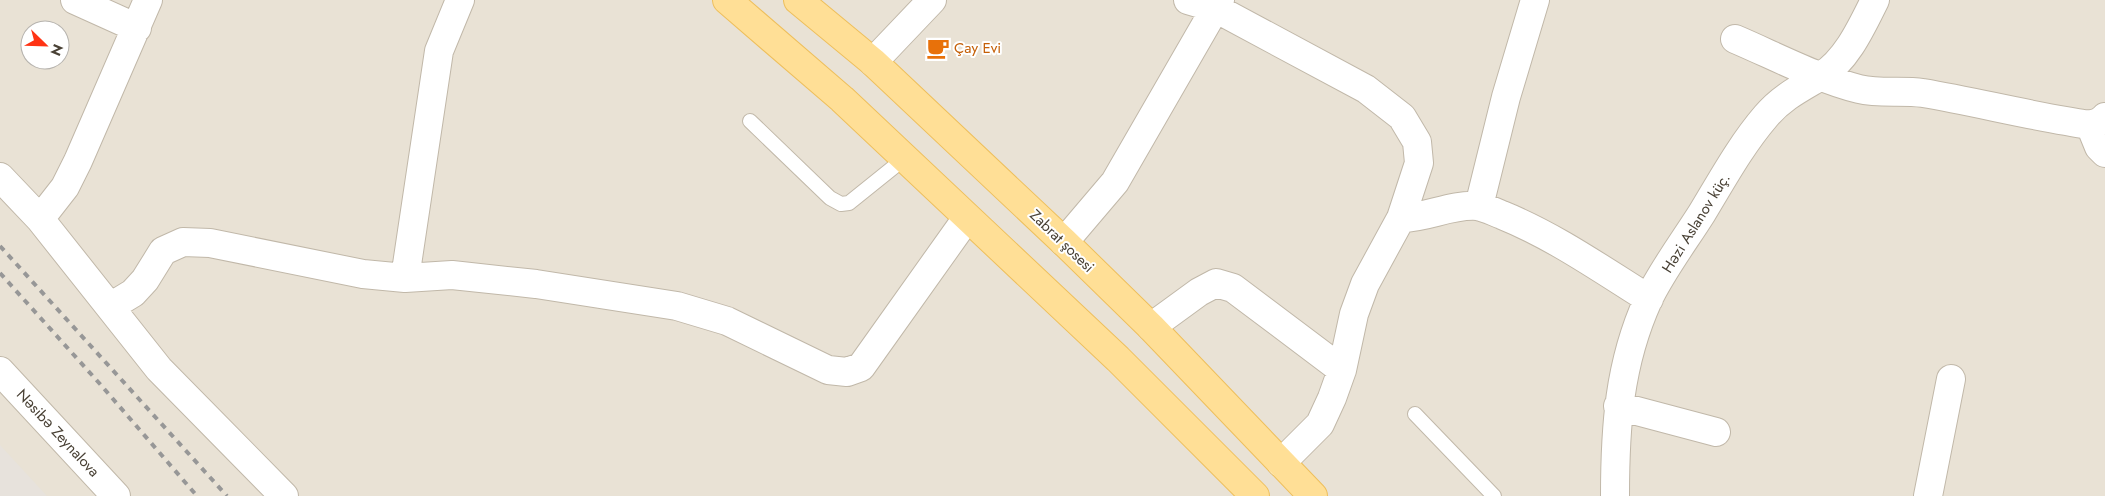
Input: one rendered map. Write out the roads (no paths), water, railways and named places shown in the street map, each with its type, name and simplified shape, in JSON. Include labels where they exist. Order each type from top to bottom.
[{"type":"main road","points":[[727,0],[842,99],[905,158],[1118,359],[1255,496]]},
{"type":"main road","name":"Zabrat şosesi","points":[[798,0],[873,62],[1064,242],[1150,327],[1313,496]]},
{"type":"street","points":[[75,0],[137,28]]},
{"type":"street","points":[[40,219],[65,187],[78,161],[148,0]]},
{"type":"street","points":[[405,278],[439,52],[460,0]]},
{"type":"street","points":[[873,62],[932,0]]},
{"type":"street","points":[[1188,0],[1217,4],[1366,89],[1402,116],[1417,142],[1419,163],[1401,218],[1365,284],[1354,314],[1342,370],[1332,398],[1320,424],[1281,463]]},
{"type":"street","points":[[1479,206],[1506,97],[1535,0]]},
{"type":"street","name":"Həzi Aslanov küç.","points":[[1615,496],[1618,406],[1623,374],[1634,335],[1649,299],[1732,164],[1766,115],[1785,97],[1822,76],[1835,64],[1849,47],[1875,0]]},
{"type":"street","points":[[1064,242],[1115,182],[1217,4]]},
{"type":"street","points":[[1735,38],[1822,76],[1859,89],[1881,92],[1921,93],[2013,112],[2097,121],[2099,147],[2105,152]]},
{"type":"street","points":[[0,176],[40,219],[159,369],[284,496]]},
{"type":"street","points":[[1401,218],[1415,218],[1451,208],[1479,206],[1520,222],[1554,240],[1649,299]]},
{"type":"street","points":[[110,307],[133,293],[145,280],[163,251],[184,242],[210,244],[363,274],[405,278],[452,275],[536,284],[677,306],[727,321],[828,370],[847,372],[861,367],[968,218]]},
{"type":"street","points":[[1150,327],[1199,292],[1216,283],[1233,288],[1342,370]]},
{"type":"street","name":"Nəsibə Zeynalova","points":[[0,371],[116,496]]},
{"type":"street","points":[[1928,496],[1951,379]]},
{"type":"street","points":[[1618,406],[1716,432]]},
{"type":"lane","points":[[750,121],[830,198],[841,204],[849,204],[905,158]]},
{"type":"lane","points":[[1415,414],[1494,496]]},
{"type":"railway","points":[[0,246],[227,496]]},
{"type":"railway","points":[[0,273],[197,496]]},
{"type":"place","name":"Çay Evi","points":[[938,48]]}]
